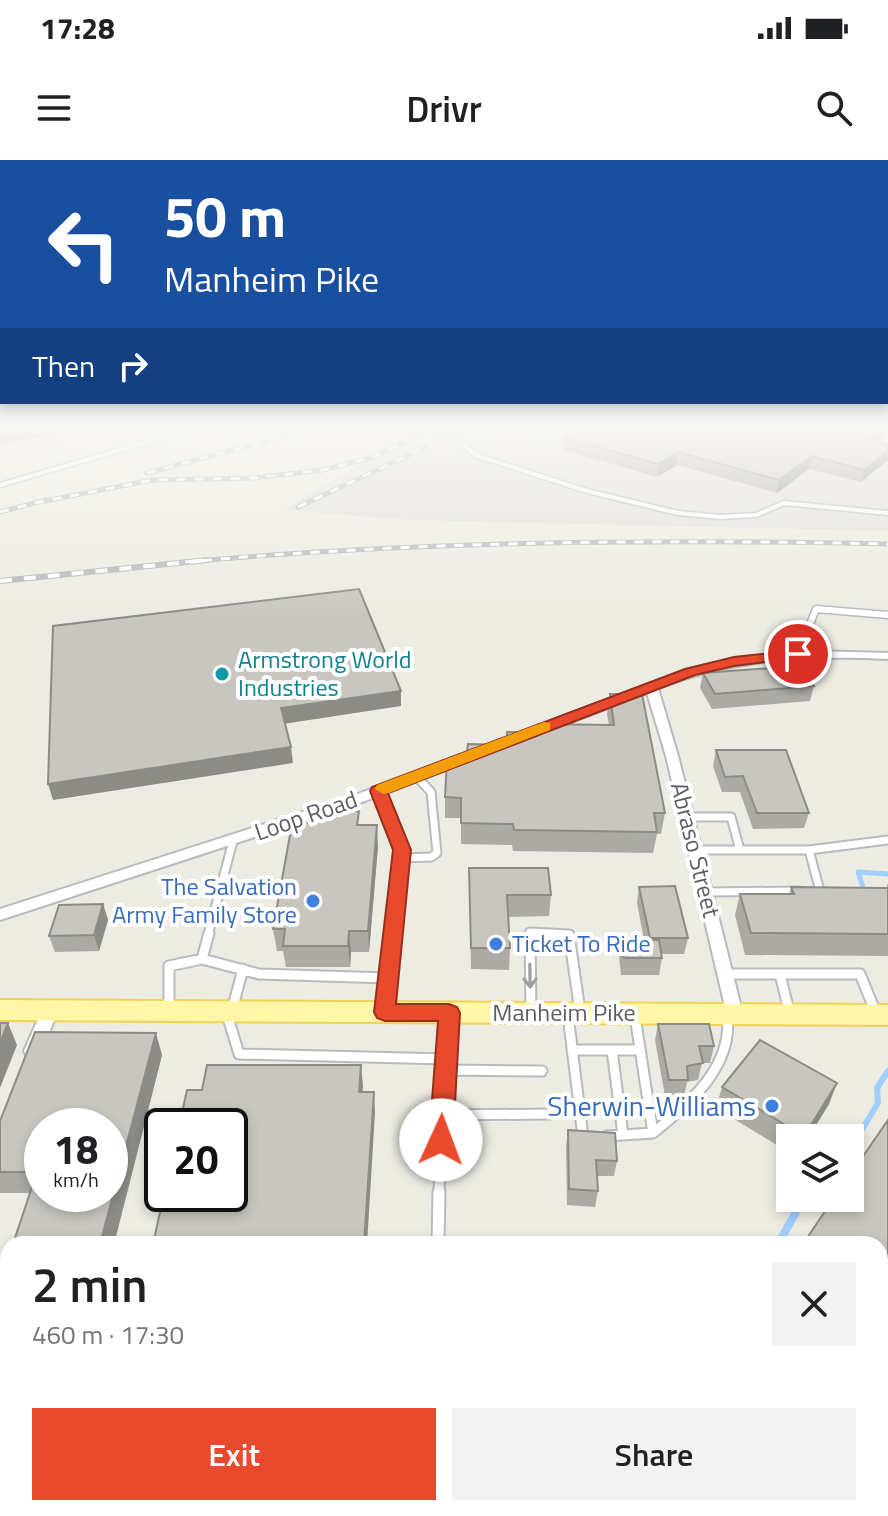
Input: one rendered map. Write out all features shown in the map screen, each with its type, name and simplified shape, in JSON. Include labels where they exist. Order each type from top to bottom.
[{"type":"main road","name":"Manheim Pike","points":[[0,1010],[882,1015]]},
{"type":"street","name":"Loop Road","points":[[0,915],[378,791],[651,686],[734,661],[798,654],[888,656]]},
{"type":"street","name":"Abraso Street","points":[[651,686],[687,817],[725,974],[731,1014]]},
{"type":"street","points":[[27,1066],[50,1010]]},
{"type":"lane","points":[[594,491],[666,513],[753,517],[772,512],[784,503],[888,513]]},
{"type":"lane","points":[[798,654],[816,609],[826,607],[865,615],[888,615]]},
{"type":"lane","points":[[401,858],[431,857],[437,853],[431,792],[416,776]]},
{"type":"lane","points":[[378,791],[402,850],[385,1012]]},
{"type":"lane","points":[[687,817],[731,817],[740,850]]},
{"type":"lane","points":[[694,850],[809,850],[888,840]]},
{"type":"lane","points":[[202,959],[233,841]]},
{"type":"lane","points":[[704,892],[822,891],[809,850]]},
{"type":"lane","points":[[531,1013],[530,933],[569,935],[574,1014],[572,1050],[582,1137],[653,1133],[685,1105],[716,1066],[728,1039],[731,1014]]},
{"type":"lane","points":[[169,1011],[169,966],[202,959],[259,974],[388,978]]},
{"type":"lane","points":[[243,969],[230,1011],[228,1032],[239,1054],[542,1071]]},
{"type":"lane","points":[[725,974],[860,974],[882,1015]]},
{"type":"lane","points":[[780,974],[790,1015]]},
{"type":"lane","points":[[438,1236],[441,1115],[449,1013]]},
{"type":"lane","points":[[635,1014],[653,1133]]},
{"type":"lane","points":[[572,1050],[640,1050]]},
{"type":"lane","points":[[612,1050],[623,1135]]},
{"type":"lane","points":[[441,1115],[550,1114]]},
{"type":"shaded area","points":[[316,491],[888,491],[888,531],[410,520],[284,510]]},
{"type":"building","name":"Armstrong World Industries","points":[[359,589],[401,691],[281,708],[291,747],[48,784],[53,626]]},
{"type":"building","points":[[800,666],[814,686],[715,694],[703,673]]},
{"type":"building","points":[[610,694],[642,694],[665,813],[654,813],[657,832],[514,830],[513,824],[461,823],[461,798],[445,797],[447,760],[466,760],[468,744],[507,745],[507,732],[539,732],[538,724],[614,725]]},
{"type":"building","points":[[716,750],[786,750],[809,813],[757,813],[743,776],[725,777]]},
{"type":"building","points":[[310,811],[359,811],[357,825],[377,825],[368,931],[349,931],[348,946],[283,946],[285,929],[273,929],[292,824],[309,823]]},
{"type":"building","points":[[469,868],[548,868],[551,895],[507,895],[510,948],[471,948]]},
{"type":"building","points":[[675,886],[688,938],[650,938],[639,887]]},
{"type":"building","points":[[791,887],[888,888],[888,934],[751,933],[740,894],[794,894]]},
{"type":"building","points":[[103,904],[94,935],[49,936],[59,905]]},
{"type":"building","points":[[621,940],[659,940],[662,958],[624,958]]},
{"type":"building","points":[[0,1023],[8,1023],[0,1043]]},
{"type":"building","points":[[658,1024],[709,1024],[714,1046],[699,1046],[703,1063],[687,1066],[688,1080],[669,1080]]},
{"type":"building","points":[[35,1032],[156,1033],[128,1138],[128,1108],[24,1108],[24,1172],[0,1172],[0,1121]]},
{"type":"building","points":[[760,1040],[837,1083],[811,1124],[784,1124],[722,1087]]},
{"type":"building","points":[[207,1065],[361,1065],[359,1092],[374,1092],[365,1236],[155,1236],[160,1212],[248,1212],[248,1108],[183,1108],[187,1090],[202,1090]]},
{"type":"building","points":[[888,1120],[888,1236],[808,1236],[825,1212],[864,1212],[864,1155]]},
{"type":"building","points":[[568,1130],[615,1133],[617,1161],[596,1160],[598,1191],[569,1189]]},
{"type":"building","points":[[24,1211],[108,1212],[102,1236],[16,1236]]},
{"type":"waterway","points":[[865,893],[858,872],[888,874]]},
{"type":"waterway","points":[[864,1126],[878,1103],[877,1088],[888,1071]]},
{"type":"waterway","points":[[783,1236],[796,1212]]},
{"type":"railway","points":[[35,503],[95,491]]},
{"type":"railway","points":[[298,507],[332,491]]},
{"type":"railway","points":[[0,512],[46,500]]},
{"type":"railway","points":[[200,561],[536,543],[888,544]]},
{"type":"railway","points":[[200,561],[208,560]]},
{"type":"railway","points":[[0,581],[200,561]]},
{"type":"railway","points":[[185,562],[200,561]]},
{"type":"slow traffic","points":[[383,789],[544,727]]},
{"type":"place","name":"Armstrong World Industries","points":[[222,674]]},
{"type":"place","name":"The Salvation Army Family Store","points":[[313,901]]},
{"type":"place","name":"Ticket To Ride","points":[[496,944]]},
{"type":"place","name":"Sherwin-Williams","points":[[772,1106]]},
{"type":"route","points":[[441,1140],[449,1013],[385,1012],[402,850],[378,791],[690,672],[734,661],[798,654]]}]
